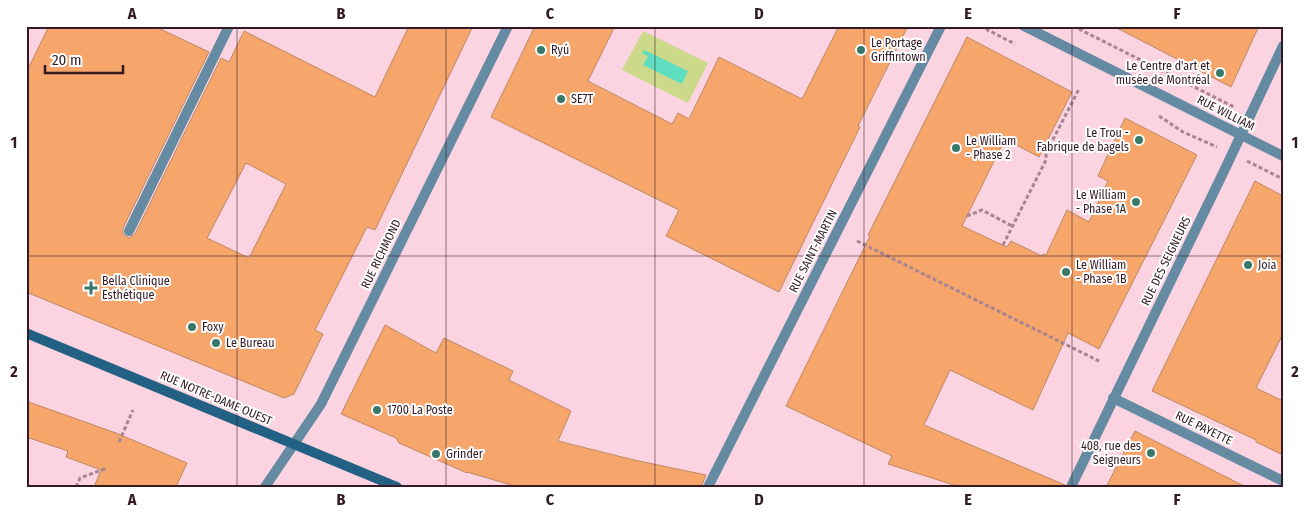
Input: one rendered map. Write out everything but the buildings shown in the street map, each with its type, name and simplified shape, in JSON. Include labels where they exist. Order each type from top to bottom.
[{"type":"main road","name":"RUE NOTRE-DAME OUEST","points":[[26,333],[397,487]]},
{"type":"street","points":[[129,231],[229,26]]},
{"type":"street","name":"RUE RICHMOND","points":[[265,487],[292,444],[321,404],[508,26]]},
{"type":"street","name":"RUE SAINT-MARTIN","points":[[708,487],[941,26]]},
{"type":"street","name":"RUE WILLIAM","points":[[1024,26],[1283,156]]},
{"type":"street","name":"RUE DES SEIGNEURS","points":[[1071,487],[1283,46]]},
{"type":"street","name":"RUE PAYETTE","points":[[1113,398],[1283,481]]},
{"type":"path","name":"RUE WILLIAM","points":[[1073,26],[1230,105]]},
{"type":"path","points":[[1003,245],[1046,160],[1046,153],[1079,89]]},
{"type":"path","points":[[1154,113],[1183,132],[1208,143]]},
{"type":"path","points":[[967,216],[982,210],[1012,226]]},
{"type":"path","points":[[857,241],[1101,362]]},
{"type":"path","points":[[119,442],[133,410]]},
{"type":"path","points":[[76,487],[80,478],[107,468]]},
{"type":"shaded area","points":[[643,31],[708,63],[688,103],[622,70]]},
{"type":"shaded area","points":[[644,50],[688,71],[682,84],[643,65],[648,56],[642,53]]},
{"type":"place","name":"Ryú","points":[[541,50]]},
{"type":"place","name":"Le Portage Griffintown","points":[[861,50]]},
{"type":"place","name":"Le Centre d'art et musée de Montréal","points":[[1220,73]]},
{"type":"place","name":"SE7T","points":[[561,99]]},
{"type":"place","name":"Le Trou - Fabrique de bagels","points":[[1139,140]]},
{"type":"place","name":"Le William - Phase 2","points":[[956,148]]},
{"type":"place","name":"Le William - Phase 1A","points":[[1136,202]]},
{"type":"place","name":"Joia","points":[[1248,265]]},
{"type":"place","name":"Le William - Phase 1B","points":[[1066,272]]},
{"type":"place","name":"Bella Clinique Esthétique","points":[[91,288]]},
{"type":"place","name":"Foxy","points":[[192,327]]},
{"type":"place","name":"Le Bureau","points":[[216,343]]},
{"type":"place","name":"1700 La Poste","points":[[377,410]]},
{"type":"place","name":"408, rue des Seigneurs","points":[[1151,453]]},
{"type":"place","name":"Grinder","points":[[436,454]]}]
